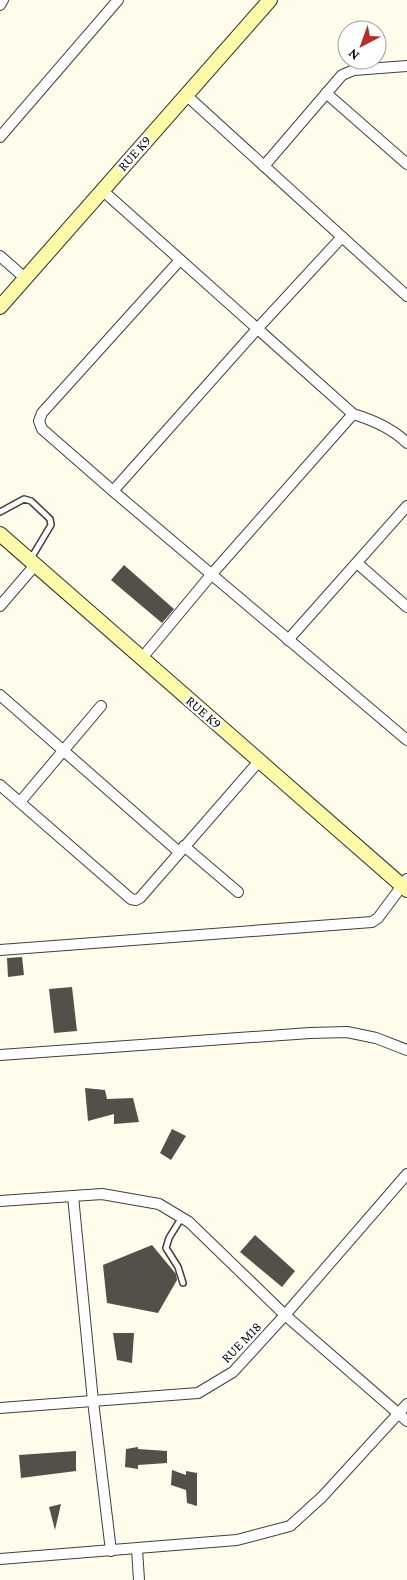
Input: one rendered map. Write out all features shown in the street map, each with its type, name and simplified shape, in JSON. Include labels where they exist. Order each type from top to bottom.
[{"type":"street","points":[[0,5],[3,0]]},
{"type":"street","points":[[0,137],[118,0]]},
{"type":"street","name":"RUE K9","points":[[0,307],[270,0]]},
{"type":"street","points":[[264,166],[326,93],[347,72],[407,66]]},
{"type":"street","points":[[326,93],[407,164]]},
{"type":"street","points":[[186,95],[407,296]]},
{"type":"street","points":[[102,190],[353,414],[373,420],[392,430],[407,443]]},
{"type":"street","points":[[113,491],[257,329],[342,237]]},
{"type":"street","points":[[0,256],[25,278]]},
{"type":"street","points":[[180,260],[42,414],[39,421],[42,429],[407,740]]},
{"type":"street","points":[[142,658],[211,574],[353,414]]},
{"type":"street","points":[[288,640],[407,506]]},
{"type":"street","name":"RUE K9","points":[[0,534],[405,885]]},
{"type":"street","points":[[0,606],[33,562]]},
{"type":"street","points":[[357,563],[407,607]]},
{"type":"street","points":[[0,695],[182,849],[238,892]]},
{"type":"street","points":[[20,802],[101,706]]},
{"type":"street","points":[[0,785],[131,898],[136,900],[140,898],[260,760]]},
{"type":"street","points":[[0,950],[372,922],[378,918],[405,885]]},
{"type":"street","points":[[0,1055],[300,1033],[347,1032],[376,1038],[407,1050]]},
{"type":"street","name":"RUE M18","points":[[0,1408],[198,1393],[233,1372],[407,1174]]},
{"type":"street","points":[[0,1201],[102,1194],[159,1204],[189,1222],[285,1315],[407,1422]]},
{"type":"street","points":[[73,1196],[93,1401],[111,1551]]},
{"type":"street","points":[[0,1560],[237,1540],[290,1526],[322,1497],[407,1404]]},
{"type":"street","points":[[137,1549],[139,1580]]},
{"type":"lane","points":[[0,512],[24,499],[31,501],[50,519],[51,525],[33,562]]},
{"type":"lane","points":[[182,1218],[169,1238],[166,1248],[178,1267],[183,1283]]},
{"type":"building","points":[[124,565],[174,609],[162,623],[111,580]]},
{"type":"building","points":[[22,957],[24,975],[8,977],[7,958]]},
{"type":"building","points":[[72,987],[77,1031],[54,1033],[49,989]]},
{"type":"building","points":[[85,1088],[105,1090],[107,1099],[133,1098],[139,1122],[114,1124],[114,1114],[88,1121]]},
{"type":"building","points":[[172,1129],[186,1136],[171,1160],[160,1153]]},
{"type":"building","points":[[255,1235],[295,1271],[282,1287],[240,1252]]},
{"type":"building","points":[[152,1245],[176,1274],[177,1280],[158,1313],[107,1303],[103,1265]]},
{"type":"building","points":[[113,1333],[134,1333],[132,1363],[117,1360]]},
{"type":"building","points":[[138,1447],[138,1449],[167,1451],[167,1463],[138,1465],[138,1469],[125,1467],[126,1449]]},
{"type":"building","points":[[76,1451],[76,1471],[21,1478],[19,1455]]},
{"type":"building","points":[[172,1470],[186,1475],[186,1471],[197,1473],[197,1506],[187,1503],[186,1490],[171,1485]]},
{"type":"building","points":[[61,1504],[55,1530],[49,1507]]}]
